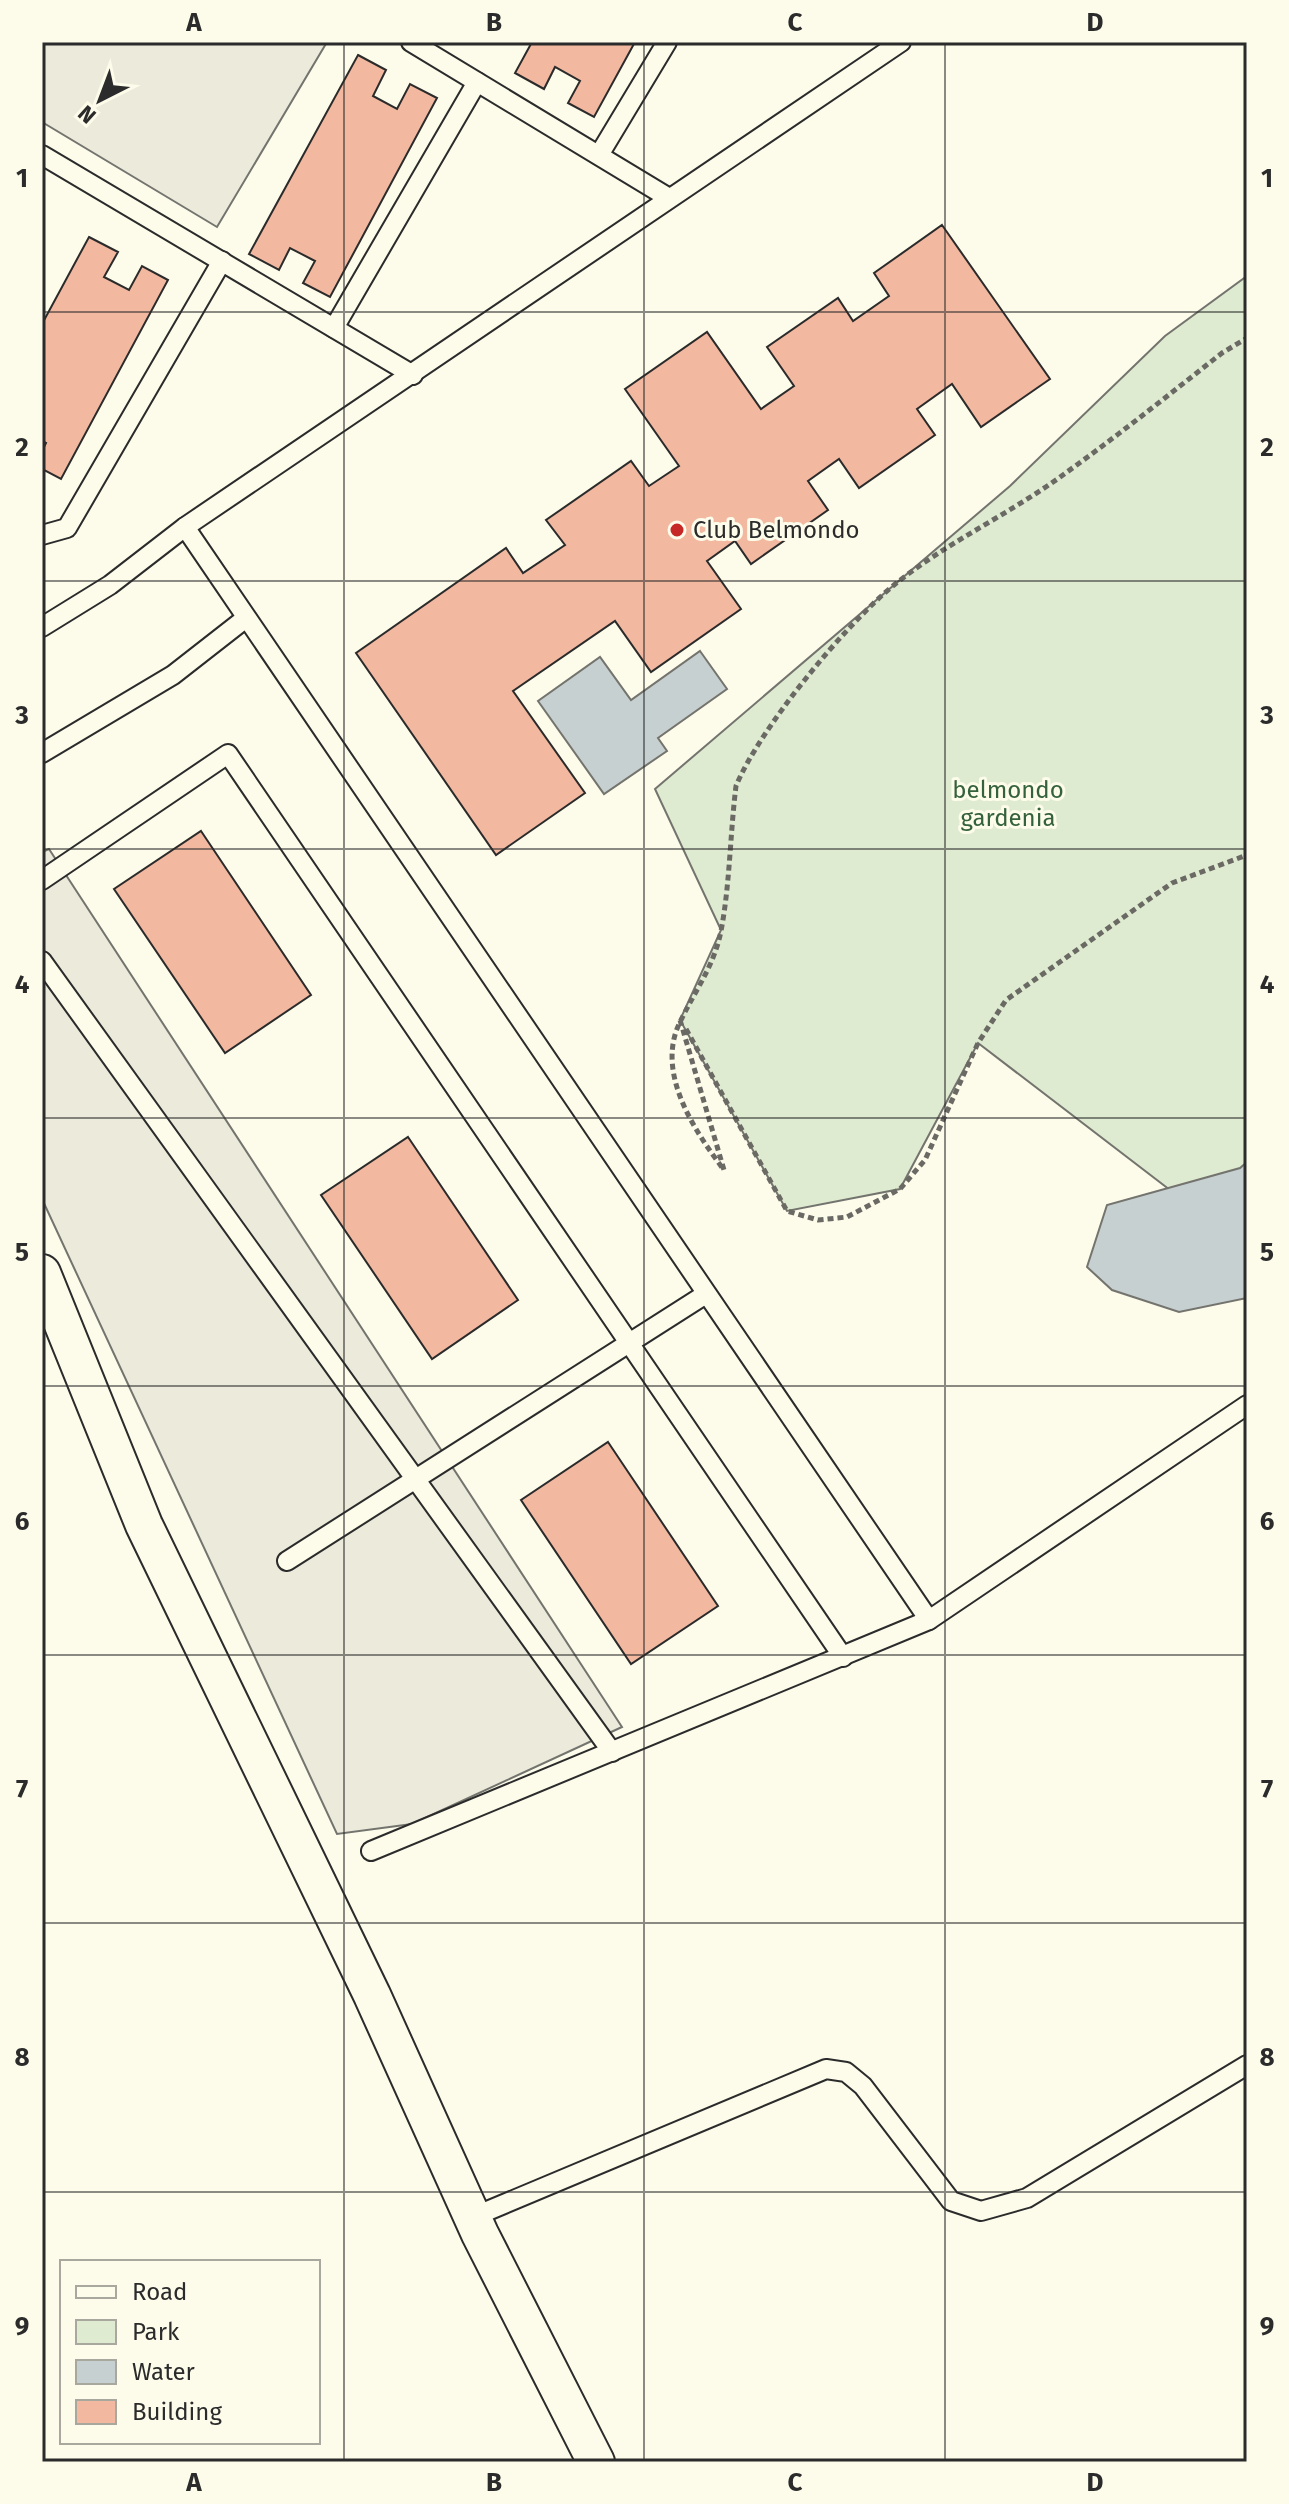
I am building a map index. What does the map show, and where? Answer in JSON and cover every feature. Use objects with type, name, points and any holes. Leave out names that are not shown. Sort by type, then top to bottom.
[{"type":"street","points":[[42,1273],[144,1525],[372,1995],[473,2217],[596,2462]]},
{"type":"lane","points":[[411,42],[669,198]]},
{"type":"lane","points":[[599,155],[667,42]]},
{"type":"lane","points":[[42,627],[110,585],[185,527],[901,42]]},
{"type":"lane","points":[[334,328],[477,82]]},
{"type":"lane","points":[[42,155],[413,375]]},
{"type":"lane","points":[[42,535],[67,528],[222,261]]},
{"type":"lane","points":[[185,527],[929,1620]]},
{"type":"lane","points":[[42,753],[173,675],[246,618]]},
{"type":"lane","points":[[42,880],[228,754],[843,1657]]},
{"type":"lane","points":[[42,961],[612,1752]]},
{"type":"lane","points":[[287,1561],[706,1294]]},
{"type":"lane","points":[[371,1851],[929,1620],[1247,1405]]},
{"type":"lane","points":[[473,2217],[826,2069],[846,2072],[863,2086],[951,2201],[981,2211],[1027,2198],[1247,2065]]},
{"type":"path","points":[[680,1020],[724,1170],[696,1132],[681,1100],[673,1065],[673,1039],[680,1020],[713,963],[721,931],[736,786],[745,763],[765,733],[850,627],[894,585],[1066,473],[1222,353],[1247,338]]},
{"type":"path","points":[[680,1020],[787,1211],[818,1220],[847,1217],[900,1189],[925,1160],[978,1043],[1006,1000],[1172,883],[1247,855]]},
{"type":"green space","name":"belmondo gardenia","points":[[1247,276],[1247,1249],[978,1043],[900,1189],[787,1211],[680,1020],[721,930],[655,789],[1010,486],[1165,336]]},
{"type":"shaded area","points":[[42,42],[327,42],[217,227],[42,122]]},
{"type":"shaded area","points":[[49,849],[622,1727],[412,1824],[337,1834],[42,1199],[42,852]]},
{"type":"water","points":[[700,651],[727,689],[658,738],[667,751],[604,794],[538,701],[600,657],[631,700]]},
{"type":"water","points":[[1247,1162],[1247,1298],[1179,1312],[1112,1290],[1087,1267],[1107,1205],[1240,1168]]},
{"type":"building","points":[[532,42],[635,42],[594,117],[568,103],[580,81],[555,67],[544,89],[515,73]]},
{"type":"building","points":[[358,55],[386,70],[373,96],[397,109],[410,84],[437,98],[330,297],[303,283],[315,261],[290,248],[279,270],[249,254]]},
{"type":"building","name":"Club Belmondo","points":[[942,225],[1050,379],[981,427],[952,384],[917,409],[935,435],[859,488],[839,459],[808,481],[828,510],[751,564],[735,541],[707,561],[741,609],[651,672],[615,621],[513,691],[585,793],[496,855],[356,653],[506,548],[523,573],[565,545],[546,520],[631,461],[649,486],[679,466],[625,389],[707,332],[761,409],[794,386],[767,347],[838,298],[853,321],[889,296],[874,273]]},
{"type":"building","points":[[89,237],[118,252],[104,277],[129,290],[142,266],[168,280],[61,479],[42,469],[42,451],[46,443],[42,441],[42,324]]},
{"type":"building","points":[[201,831],[311,995],[225,1053],[114,889]]},
{"type":"building","points":[[408,1137],[518,1300],[432,1359],[321,1195]]},
{"type":"building","points":[[608,1442],[718,1606],[631,1664],[521,1500]]},
{"type":"place","name":"Club Belmondo","points":[[677,530]]}]
